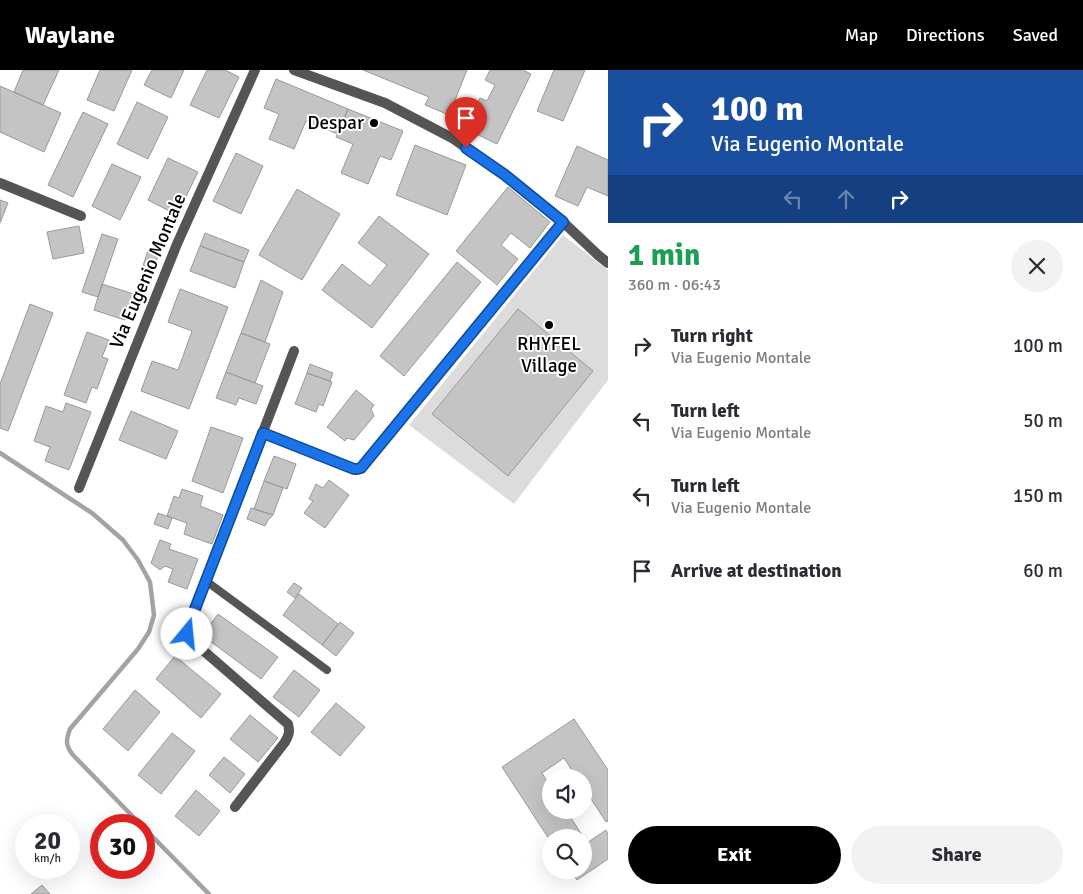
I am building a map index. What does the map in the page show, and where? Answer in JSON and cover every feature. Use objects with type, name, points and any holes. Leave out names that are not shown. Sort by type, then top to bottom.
[{"type":"street","name":"Via Eugenio Montale","points":[[79,488],[177,244],[255,70]]},
{"type":"street","points":[[294,70],[385,103],[452,138],[505,175],[563,222],[608,263]]},
{"type":"street","points":[[0,183],[81,216]]},
{"type":"street","points":[[263,433],[354,469],[361,468],[563,222]]},
{"type":"street","points":[[235,808],[285,742],[290,731],[288,724],[190,639],[187,634],[188,627],[294,351]]},
{"type":"lane","points":[[206,581],[327,670]]},
{"type":"shaded area","name":"RHYFEL Village","points":[[563,235],[608,270],[608,380],[514,504],[409,425]]},
{"type":"building","points":[[23,70],[59,70],[43,105],[14,92]]},
{"type":"building","points":[[100,70],[132,70],[114,111],[87,100]]},
{"type":"building","points":[[152,70],[184,70],[171,98],[144,85]]},
{"type":"building","points":[[207,70],[225,70],[239,77],[219,118],[190,105]]},
{"type":"building","points":[[363,70],[467,70],[449,115],[425,105],[429,97]]},
{"type":"building","points":[[490,70],[523,70],[531,74],[497,144],[466,129],[480,98],[487,101],[495,85],[485,80]]},
{"type":"building","points":[[554,70],[585,70],[563,121],[537,111]]},
{"type":"building","points":[[276,79],[348,109],[338,134],[306,121],[294,149],[269,139],[279,114],[264,108]]},
{"type":"building","points":[[0,86],[61,113],[44,152],[0,132]]},
{"type":"building","points":[[137,102],[168,117],[148,159],[117,144]]},
{"type":"building","points":[[348,109],[403,131],[391,160],[380,156],[368,184],[341,173],[353,144],[336,137]]},
{"type":"building","points":[[83,112],[108,124],[73,197],[48,185]]},
{"type":"building","points":[[415,145],[466,165],[447,215],[396,195]]},
{"type":"building","points":[[577,146],[608,160],[608,196],[587,187],[578,206],[555,196]]},
{"type":"building","points":[[236,153],[263,166],[241,214],[213,201]]},
{"type":"building","points":[[168,158],[198,172],[177,215],[148,200]]},
{"type":"building","points":[[112,164],[141,177],[120,220],[92,206]]},
{"type":"building","points":[[508,187],[550,222],[530,248],[511,233],[501,245],[518,259],[497,285],[456,251]]},
{"type":"building","points":[[297,189],[340,214],[302,280],[259,255]]},
{"type":"building","points":[[0,200],[8,203],[0,223]]},
{"type":"building","points":[[379,216],[429,254],[372,328],[322,290],[342,264],[370,286],[387,265],[358,243]]},
{"type":"building","points":[[79,226],[84,253],[53,259],[47,232]]},
{"type":"building","points":[[205,233],[249,250],[244,262],[200,246]]},
{"type":"building","points":[[102,234],[118,239],[98,297],[82,292]]},
{"type":"building","points":[[200,246],[244,262],[235,288],[190,271]]},
{"type":"building","points":[[148,250],[159,254],[152,273],[142,269]]},
{"type":"building","points":[[457,262],[481,282],[404,376],[380,356]]},
{"type":"building","points":[[261,280],[283,292],[265,342],[241,333]]},
{"type":"building","points":[[102,284],[134,294],[125,320],[94,310]]},
{"type":"building","points":[[180,289],[228,307],[189,409],[141,391],[152,361],[178,370],[192,331],[168,322]]},
{"type":"building","points":[[30,304],[53,313],[8,431],[0,428],[0,384]]},
{"type":"building","points":[[518,309],[593,371],[508,476],[432,414]]},
{"type":"building","points":[[87,332],[109,340],[102,357],[108,359],[97,389],[92,387],[86,403],[64,395]]},
{"type":"building","points":[[241,333],[270,344],[255,383],[226,372]]},
{"type":"building","points":[[310,364],[333,373],[330,381],[307,373]]},
{"type":"building","points":[[226,372],[263,386],[256,404],[239,398],[236,405],[216,398]]},
{"type":"building","points":[[307,373],[332,382],[323,406],[319,404],[316,412],[295,404]]},
{"type":"building","points":[[356,390],[374,405],[371,409],[374,416],[354,440],[347,438],[345,441],[327,427]]},
{"type":"building","points":[[66,403],[91,412],[69,470],[45,461],[50,447],[34,441],[46,406],[63,412]]},
{"type":"building","points":[[131,411],[178,431],[166,459],[119,440]]},
{"type":"building","points":[[211,427],[243,438],[223,493],[192,481]]},
{"type":"building","points":[[274,456],[296,464],[287,489],[264,481]]},
{"type":"building","points":[[329,480],[349,495],[325,528],[304,513],[313,501],[309,499],[316,484],[323,488]]},
{"type":"building","points":[[264,481],[283,488],[273,515],[254,509]]},
{"type":"building","points":[[182,489],[203,496],[200,506],[223,515],[212,544],[184,534],[187,523],[167,516],[174,496],[179,498]]},
{"type":"building","points":[[251,508],[273,515],[265,526],[247,519]]},
{"type":"building","points":[[158,513],[172,518],[168,529],[154,524]]},
{"type":"building","points":[[160,540],[171,544],[169,549],[198,559],[187,589],[168,582],[173,569],[165,566],[160,570],[151,563]]},
{"type":"building","points":[[294,583],[302,588],[295,598],[287,592]]},
{"type":"building","points":[[299,594],[338,624],[322,645],[283,615]]},
{"type":"building","points":[[218,614],[278,657],[261,679],[202,635]]},
{"type":"building","points":[[340,622],[354,633],[336,656],[322,645]]},
{"type":"building","points":[[175,656],[221,694],[201,718],[156,679]]},
{"type":"building","points":[[294,670],[320,690],[299,717],[273,697]]},
{"type":"building","points":[[135,690],[160,712],[128,751],[103,729]]},
{"type":"building","points":[[336,703],[365,727],[340,756],[311,732]]},
{"type":"building","points":[[250,715],[278,738],[258,762],[230,739]]},
{"type":"building","points":[[574,719],[608,770],[608,821],[606,822],[592,800],[592,769],[571,769],[564,758],[548,769],[542,769],[542,819],[572,819],[578,829],[543,829],[502,767]]},
{"type":"building","points":[[172,733],[195,751],[161,794],[138,775]]},
{"type":"building","points":[[224,757],[245,774],[230,793],[209,775]]},
{"type":"building","points":[[196,790],[220,811],[199,836],[175,816]]},
{"type":"building","points":[[606,830],[608,834],[608,859],[592,870],[592,840]]},
{"type":"building","points":[[42,885],[50,894],[31,894]]},
{"type":"waterway","points":[[0,453],[92,513],[123,540],[138,560],[150,582],[154,615],[149,632],[138,649],[70,729],[67,739],[67,745],[73,755],[130,814]]},
{"type":"waterway","points":[[155,839],[209,894]]},
{"type":"place","name":"Despar","points":[[374,123]]},
{"type":"place","name":"RHYFEL Village","points":[[549,325]]},
{"type":"route","points":[[187,634],[188,627],[263,433],[354,469],[361,468],[563,222],[505,175],[466,148]]}]
